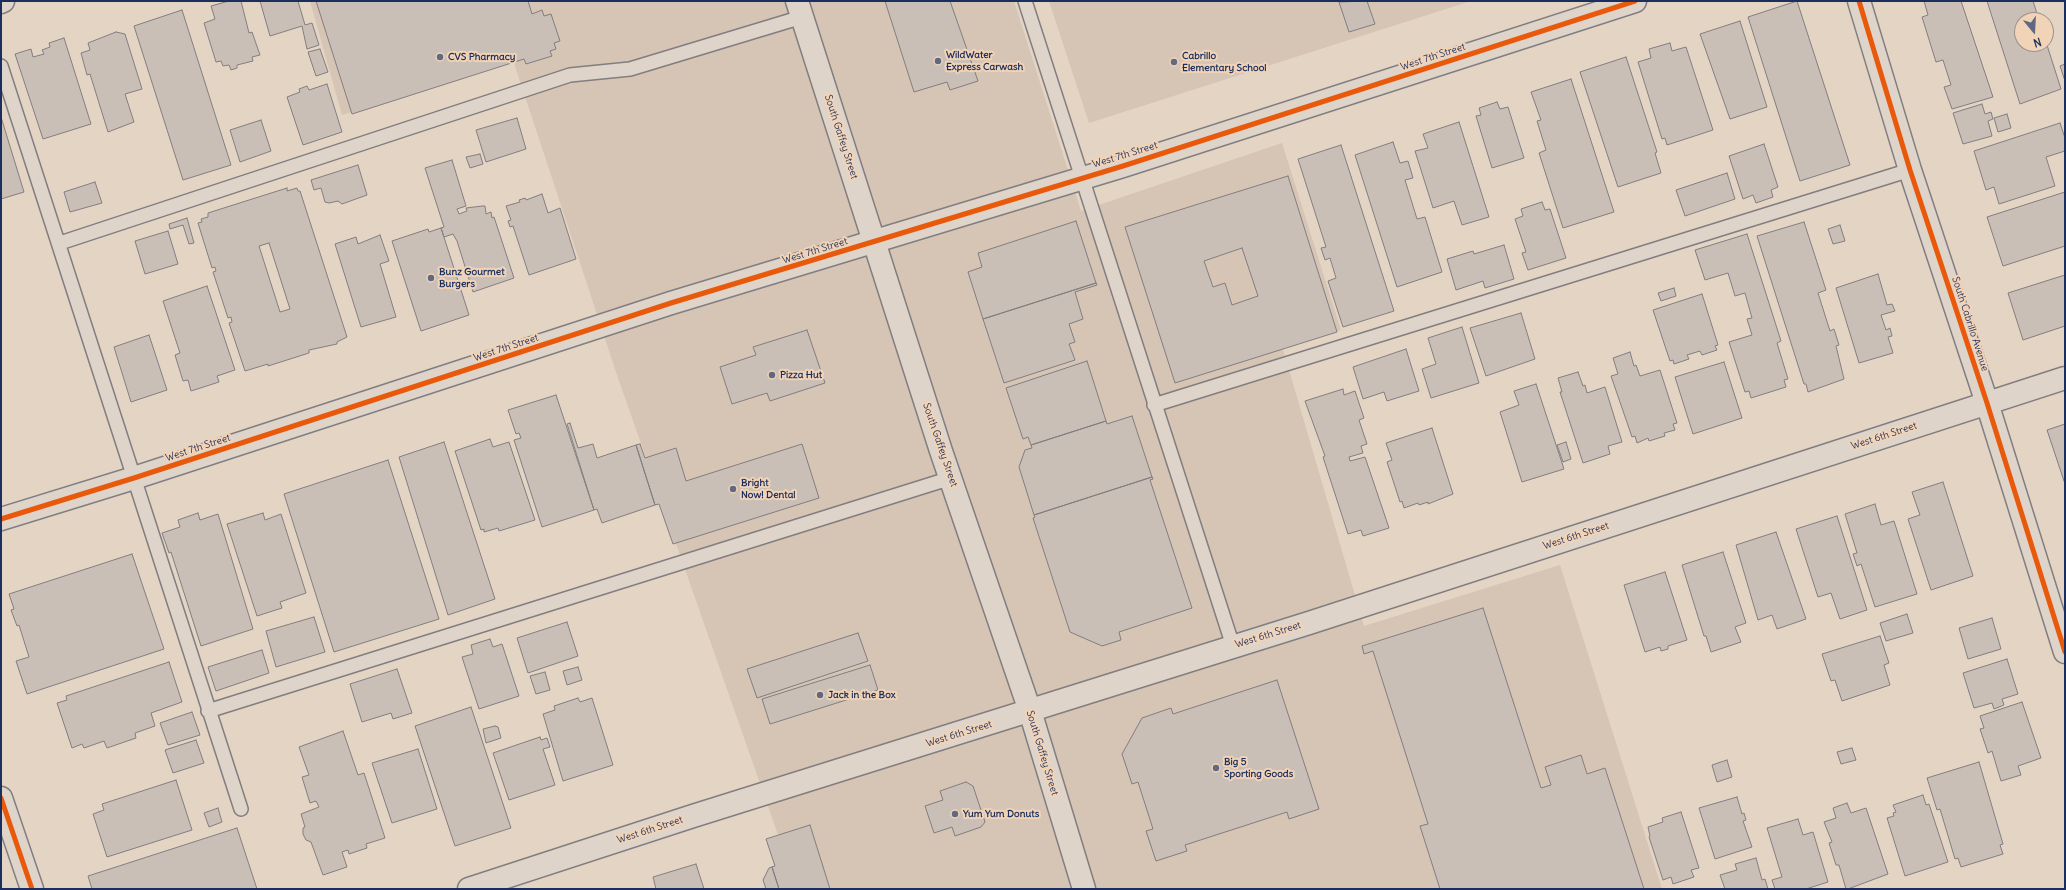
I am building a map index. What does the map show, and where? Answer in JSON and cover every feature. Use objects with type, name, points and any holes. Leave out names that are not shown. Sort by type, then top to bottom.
[{"type":"street","name":"West 7th Street","points":[[1,519],[134,478],[671,303],[875,242],[1082,177],[1123,166],[1635,1]]},
{"type":"street","name":"South Cabrillo Avenue","points":[[1859,1],[1910,170],[1987,403],[2065,652]]},
{"type":"street","name":"South Gaffey Street","points":[[799,9],[875,242],[940,451],[951,478],[1030,712],[1084,889]]},
{"type":"street","name":"West 6th Street","points":[[469,889],[693,816],[1030,712],[2065,378]]},
{"type":"street","points":[[1,798],[32,889]]},
{"type":"lane","points":[[1025,1],[1154,405],[1233,646]]},
{"type":"lane","points":[[60,243],[570,75],[630,69],[799,9]]},
{"type":"lane","points":[[1,66],[60,243],[208,711],[241,809]]},
{"type":"lane","points":[[1154,405],[1910,170]]},
{"type":"lane","points":[[208,711],[951,478]]},
{"type":"shaded area","points":[[310,1],[1014,1],[1081,211],[1282,143],[1341,330],[1282,346],[1364,626],[1560,565],[1662,889],[797,889],[618,378],[513,60],[342,115]]},
{"type":"shaded area","name":"Cabrillo Elementary School","points":[[1049,1],[1471,1],[1089,123]]},
{"type":"building","points":[[229,1],[241,1],[249,33],[252,32],[260,55],[252,57],[253,61],[237,65],[237,68],[231,70],[229,65],[223,66],[221,61],[216,62],[204,23],[215,19],[211,6]]},
{"type":"building","points":[[260,1],[298,1],[305,25],[312,23],[319,45],[307,49],[302,26],[270,36]]},
{"type":"building","name":"CVS Pharmacy","points":[[316,1],[528,1],[532,14],[542,10],[544,16],[551,14],[560,41],[554,43],[556,49],[550,51],[552,56],[526,64],[524,59],[352,114]]},
{"type":"building","name":"WildWater Express Carwash","points":[[885,1],[950,1],[978,81],[950,90],[947,82],[914,92]]},
{"type":"building","points":[[1367,1],[1375,24],[1349,32],[1339,2]]},
{"type":"building","points":[[1797,1],[1850,165],[1800,181],[1748,17]]},
{"type":"building","points":[[1924,1],[1961,1],[1993,97],[1952,109],[1944,87],[1951,85],[1943,60],[1936,62],[1922,17],[1928,15]]},
{"type":"building","points":[[1987,1],[2033,1],[2036,12],[2014,12],[2014,52],[2049,52],[2061,89],[2020,104]]},
{"type":"building","points":[[182,10],[231,165],[183,180],[134,26]]},
{"type":"building","points":[[1740,21],[1767,107],[1730,119],[1700,34]]},
{"type":"building","points":[[116,32],[125,34],[142,89],[125,94],[134,122],[108,132],[90,74],[87,75],[81,53],[90,50],[88,43]]},
{"type":"building","points":[[64,38],[91,124],[43,139],[15,54],[31,49],[33,57],[44,54],[42,50],[50,47],[49,43]]},
{"type":"building","points":[[1670,43],[1672,51],[1686,47],[1713,130],[1667,145],[1665,138],[1662,139],[1638,62],[1651,58],[1649,49]]},
{"type":"building","points":[[320,49],[328,72],[316,76],[308,52]]},
{"type":"building","points":[[1626,57],[1657,152],[1655,153],[1661,173],[1618,187],[1580,72]]},
{"type":"building","points":[[2065,64],[2065,81],[2060,66]]},
{"type":"building","points":[[1571,79],[1614,212],[1563,228],[1539,153],[1546,150],[1537,121],[1541,120],[1531,92]]},
{"type":"building","points":[[327,84],[342,132],[303,145],[287,97],[300,92],[299,89],[307,86],[309,90]]},
{"type":"building","points":[[1497,102],[1500,109],[1508,107],[1524,158],[1492,168],[1476,116],[1481,115],[1479,108]]},
{"type":"building","points":[[1982,104],[1985,114],[1991,112],[1993,119],[1988,121],[1992,136],[1963,144],[1953,113]]},
{"type":"building","points":[[2007,114],[2011,128],[1998,132],[1994,118]]},
{"type":"building","points":[[1,117],[24,192],[1,199]]},
{"type":"building","points":[[517,118],[526,149],[486,162],[476,130]]},
{"type":"building","points":[[261,120],[271,151],[240,162],[230,130]]},
{"type":"building","points":[[1459,122],[1489,217],[1462,225],[1454,201],[1433,208],[1415,151],[1428,148],[1423,134]]},
{"type":"building","points":[[2060,123],[2065,138],[2065,151],[2046,157],[2055,186],[1999,204],[1994,187],[1986,190],[1974,151]]},
{"type":"building","points":[[1393,142],[1400,163],[1408,161],[1413,178],[1405,180],[1417,219],[1425,217],[1442,272],[1397,287],[1355,155]]},
{"type":"building","points":[[1764,144],[1778,187],[1771,190],[1773,197],[1756,203],[1753,195],[1743,199],[1729,156]]},
{"type":"building","points":[[1341,145],[1394,311],[1343,327],[1328,281],[1336,278],[1330,258],[1325,260],[1321,248],[1326,247],[1298,159]]},
{"type":"building","points":[[480,154],[483,164],[470,168],[466,157]]},
{"type":"building","points":[[452,160],[466,206],[457,209],[459,214],[467,211],[466,208],[482,206],[485,206],[486,214],[491,212],[514,278],[473,292],[457,241],[453,234],[444,237],[441,228],[444,227],[425,168]]},
{"type":"building","points":[[358,165],[367,195],[342,204],[338,201],[329,203],[325,202],[321,188],[314,190],[311,180]]},
{"type":"building","points":[[1727,173],[1735,199],[1685,216],[1676,190]]},
{"type":"building","points":[[1288,176],[1337,332],[1175,383],[1125,227]],"holes":[[[1242,248],[1258,296],[1232,305],[1225,283],[1213,287],[1204,261]]]},
{"type":"building","points":[[95,182],[102,203],[70,212],[64,192]]},
{"type":"building","points":[[287,188],[287,191],[297,188],[298,191],[300,191],[347,337],[337,342],[337,344],[309,350],[309,353],[268,366],[268,364],[245,371],[229,323],[232,322],[231,317],[228,318],[213,272],[216,271],[215,267],[212,268],[198,223],[202,222],[201,219],[208,217],[208,213]],"holes":[[[269,243],[290,309],[280,312],[259,246]]]},
{"type":"building","points":[[2065,192],[2065,246],[2003,266],[1987,217]]},
{"type":"building","points":[[542,194],[548,213],[560,208],[576,259],[529,275],[513,226],[510,227],[508,221],[511,220],[506,206],[520,202],[519,200],[525,198],[526,200]]},
{"type":"building","points":[[1542,202],[1545,210],[1550,209],[1566,258],[1528,270],[1522,253],[1526,252],[1515,219],[1523,216],[1521,209]]},
{"type":"building","points":[[187,218],[194,243],[189,244],[183,225],[170,229],[169,224]]},
{"type":"building","points":[[1076,221],[1096,283],[983,319],[968,272],[982,267],[978,253]]},
{"type":"building","points":[[1804,222],[1826,290],[1818,293],[1830,331],[1834,329],[1839,345],[1836,346],[1844,379],[1808,392],[1806,384],[1804,384],[1757,236]]},
{"type":"building","points":[[1840,225],[1845,241],[1833,244],[1828,229]]},
{"type":"building","name":"Bunz Gourmet Burgers","points":[[441,228],[469,315],[421,331],[392,241],[428,229],[429,232]]},
{"type":"building","points":[[168,231],[178,264],[145,274],[135,241]]},
{"type":"building","points":[[1747,234],[1781,341],[1777,343],[1788,379],[1784,380],[1786,387],[1751,398],[1749,391],[1745,392],[1729,342],[1752,335],[1747,319],[1752,318],[1745,293],[1735,296],[1728,273],[1705,280],[1695,250]]},
{"type":"building","points":[[380,235],[389,261],[380,264],[396,317],[361,327],[335,244],[356,237],[358,244]]},
{"type":"building","points":[[1504,245],[1514,279],[1485,288],[1483,281],[1456,290],[1447,259],[1473,251],[1474,254]]},
{"type":"building","points":[[1878,274],[1887,305],[1892,304],[1895,311],[1881,315],[1886,330],[1890,328],[1892,336],[1888,337],[1893,353],[1859,363],[1836,288]]},
{"type":"building","points":[[2065,275],[2065,326],[2023,340],[2008,293]]},
{"type":"building","points":[[1096,283],[1097,285],[1075,292],[1083,319],[1069,324],[1075,342],[1069,344],[1075,360],[1004,383],[983,319]]},
{"type":"building","points":[[207,286],[235,370],[217,376],[219,382],[191,391],[188,380],[183,381],[175,355],[180,353],[163,301]]},
{"type":"building","points":[[1674,288],[1676,296],[1661,301],[1658,293]]},
{"type":"building","points":[[1702,294],[1718,345],[1715,346],[1717,350],[1702,355],[1700,351],[1687,355],[1689,359],[1674,364],[1673,360],[1670,361],[1653,310]]},
{"type":"building","points":[[1521,313],[1535,359],[1486,376],[1470,328]]},
{"type":"building","points":[[1462,327],[1479,383],[1431,398],[1422,369],[1436,364],[1428,338]]},
{"type":"building","name":"Pizza Hut","points":[[807,330],[825,383],[770,401],[767,393],[732,404],[720,367],[756,355],[753,347]]},
{"type":"building","points":[[149,335],[167,390],[131,402],[114,347]]},
{"type":"building","points":[[1406,349],[1419,391],[1387,401],[1384,392],[1363,399],[1353,367]]},
{"type":"building","points":[[1630,352],[1634,366],[1636,365],[1640,376],[1660,370],[1677,423],[1673,424],[1675,430],[1664,433],[1665,436],[1649,441],[1648,438],[1637,443],[1635,436],[1632,437],[1611,376],[1618,374],[1613,358]]},
{"type":"building","points":[[1087,361],[1106,421],[1031,445],[1028,437],[1023,439],[1006,388]]},
{"type":"building","points":[[1724,362],[1742,418],[1693,434],[1675,377]]},
{"type":"building","points":[[1578,372],[1583,386],[1585,385],[1587,393],[1605,387],[1622,442],[1608,446],[1610,454],[1583,463],[1560,392],[1562,392],[1558,378]]},
{"type":"building","points":[[1536,384],[1564,469],[1522,482],[1500,412],[1519,405],[1514,391]]},
{"type":"building","points":[[1343,389],[1344,395],[1355,391],[1364,418],[1359,420],[1367,444],[1361,446],[1363,453],[1349,457],[1350,461],[1365,457],[1389,528],[1363,536],[1361,530],[1348,534],[1323,457],[1325,456],[1305,401]]},
{"type":"building","points":[[556,395],[594,510],[542,527],[514,440],[521,438],[519,433],[516,434],[508,410]]},
{"type":"building","points":[[1132,416],[1152,477],[1034,515],[1019,467],[1025,450],[1032,448],[1031,445],[1106,421],[1107,424]]},
{"type":"building","points":[[570,423],[578,448],[593,444],[597,458],[636,445],[655,505],[602,523],[597,509],[594,510],[567,424]]},
{"type":"building","points":[[2065,424],[2065,484],[2047,430]]},
{"type":"building","points":[[1432,428],[1453,494],[1428,504],[1428,502],[1419,505],[1418,503],[1404,508],[1402,501],[1400,502],[1387,462],[1392,460],[1386,443]]},
{"type":"building","points":[[490,439],[493,447],[509,442],[535,520],[499,531],[498,528],[484,532],[484,529],[481,530],[455,451]]},
{"type":"building","points":[[444,442],[495,599],[448,615],[399,457]]},
{"type":"building","points":[[1566,442],[1571,459],[1563,462],[1557,445]]},
{"type":"building","name":"Bright Now! Dental","points":[[640,444],[645,458],[676,448],[686,481],[802,444],[819,498],[673,544],[659,504],[655,505],[636,445]]},
{"type":"building","points":[[388,460],[439,619],[334,652],[284,494]]},
{"type":"building","points":[[1152,477],[1153,479],[1150,480],[1192,608],[1119,632],[1121,640],[1102,646],[1070,632],[1033,518],[1035,517],[1034,515]]},
{"type":"building","points":[[1943,482],[1973,576],[1931,590],[1908,519],[1920,515],[1912,492]]},
{"type":"building","points":[[1875,504],[1881,525],[1894,521],[1917,594],[1875,607],[1861,564],[1857,566],[1853,554],[1857,553],[1845,514]]},
{"type":"building","points":[[198,513],[200,520],[218,514],[253,629],[201,646],[171,552],[169,553],[162,533],[180,527],[178,520]]},
{"type":"building","points":[[263,513],[265,520],[281,514],[306,593],[280,602],[282,608],[257,616],[227,524]]},
{"type":"building","points":[[1837,516],[1867,610],[1840,619],[1831,593],[1818,597],[1796,529]]},
{"type":"building","points":[[1776,532],[1806,619],[1777,629],[1772,615],[1758,620],[1736,545]]},
{"type":"building","points":[[1723,552],[1746,623],[1735,627],[1741,642],[1711,652],[1706,636],[1704,636],[1682,565]]},
{"type":"building","points":[[132,554],[164,649],[27,694],[16,661],[29,657],[19,625],[17,626],[11,610],[14,609],[9,594]]},
{"type":"building","points":[[1665,572],[1687,640],[1668,646],[1668,649],[1661,651],[1660,647],[1645,652],[1624,585]]},
{"type":"building","points":[[1483,608],[1541,788],[1551,785],[1545,767],[1581,755],[1587,774],[1605,768],[1644,889],[1440,889],[1420,826],[1428,824],[1373,651],[1364,654],[1362,646]]},
{"type":"building","points":[[1907,614],[1913,633],[1886,641],[1880,623]]},
{"type":"building","points":[[314,617],[325,652],[276,667],[266,631]]},
{"type":"building","points":[[1992,618],[2001,649],[1968,659],[1959,628]]},
{"type":"building","points":[[567,622],[578,656],[528,673],[517,638]]},
{"type":"building","points":[[858,633],[868,661],[757,698],[747,669]]},
{"type":"building","points":[[1880,636],[1889,663],[1884,665],[1890,685],[1842,701],[1835,680],[1831,681],[1822,654]]},
{"type":"building","points":[[490,639],[493,647],[502,644],[519,696],[479,709],[462,657],[473,654],[471,645]]},
{"type":"building","points":[[262,650],[269,673],[216,691],[208,667]]},
{"type":"building","points":[[2007,659],[2018,694],[2002,699],[2004,705],[1994,709],[1992,703],[1974,708],[1963,673]]},
{"type":"building","points":[[169,662],[182,702],[151,713],[155,726],[135,733],[136,738],[107,748],[104,741],[84,748],[82,744],[72,748],[57,703],[67,700],[66,696]]},
{"type":"building","name":"Jack in the Box","points":[[870,665],[878,690],[770,724],[762,699]]},
{"type":"building","points":[[578,667],[582,680],[567,685],[563,671]]},
{"type":"building","points":[[397,669],[412,713],[393,719],[391,713],[362,722],[350,684]]},
{"type":"building","points":[[545,672],[550,690],[536,694],[530,676]]},
{"type":"building","name":"Big 5 Sporting Goods","points":[[1277,680],[1319,809],[1289,819],[1287,812],[1185,845],[1187,851],[1156,861],[1146,831],[1153,829],[1138,782],[1132,784],[1122,754],[1142,718],[1171,708],[1173,714]]},
{"type":"building","points":[[578,698],[580,702],[592,698],[613,765],[563,781],[543,714],[555,710],[554,706]]},
{"type":"building","points":[[2022,702],[2041,758],[2018,766],[2021,775],[2001,781],[1992,751],[1988,753],[1980,729],[1984,728],[1980,716]]},
{"type":"building","points":[[471,707],[511,828],[455,846],[415,726]]},
{"type":"building","points":[[192,712],[200,735],[168,745],[160,723]]},
{"type":"building","points":[[495,726],[498,727],[501,738],[486,743],[483,729]]},
{"type":"building","points":[[343,731],[358,775],[364,773],[385,838],[366,844],[367,848],[349,854],[348,850],[342,852],[347,867],[323,875],[311,842],[306,840],[303,834],[303,828],[305,827],[301,814],[319,807],[316,801],[310,803],[302,777],[309,775],[299,747]]},
{"type":"building","points":[[540,737],[541,740],[547,738],[550,747],[543,749],[555,785],[509,800],[493,753]]},
{"type":"building","points":[[196,740],[204,763],[173,773],[165,750]]},
{"type":"building","points":[[1852,748],[1856,760],[1841,764],[1837,752]]},
{"type":"building","points":[[418,749],[437,809],[392,823],[372,763]]},
{"type":"building","points":[[1727,760],[1732,777],[1717,782],[1712,765]]},
{"type":"building","points":[[1979,762],[2003,844],[2000,845],[2003,854],[1961,867],[1958,858],[1955,859],[1940,809],[1937,810],[1927,778]]},
{"type":"building","points":[[176,780],[192,830],[107,857],[93,814],[104,810],[102,804]]},
{"type":"building","name":"Yum Yum Donuts","points":[[966,782],[973,786],[985,822],[981,827],[955,836],[952,827],[934,833],[925,806],[943,800],[940,791]]},
{"type":"building","points":[[1923,795],[1926,805],[1929,804],[1948,862],[1905,876],[1887,818],[1894,816],[1893,813],[1896,812],[1893,805]]},
{"type":"building","points":[[1737,797],[1742,814],[1744,813],[1746,820],[1743,821],[1752,847],[1715,859],[1699,808]]},
{"type":"building","points":[[1847,803],[1851,813],[1866,808],[1888,874],[1846,889],[1839,865],[1836,865],[1829,843],[1832,842],[1824,822],[1836,818],[1833,808]]},
{"type":"building","points":[[218,808],[222,822],[209,827],[204,813]]},
{"type":"building","points":[[1681,812],[1699,868],[1691,870],[1694,877],[1673,884],[1671,877],[1663,880],[1649,837],[1648,827],[1663,822],[1662,818]]},
{"type":"building","points":[[1798,819],[1803,835],[1813,832],[1828,882],[1806,889],[1775,889],[1772,880],[1782,877],[1767,828]]},
{"type":"building","points":[[810,825],[830,889],[779,889],[772,867],[775,866],[766,839]]},
{"type":"building","points":[[237,828],[257,889],[92,889],[88,876]]},
{"type":"building","points":[[1756,858],[1762,880],[1765,879],[1768,889],[1725,889],[1720,875],[1737,870],[1735,864]]},
{"type":"building","points":[[696,864],[704,889],[656,889],[653,877]]},
{"type":"building","points":[[772,867],[779,889],[766,889],[763,880],[769,868]]},
{"type":"cycle path","points":[[1,519],[134,478],[671,303],[1123,166],[1635,1]]},
{"type":"cycle path","points":[[1859,1],[1910,170],[1987,403],[2065,652]]},
{"type":"cycle path","points":[[1,798],[32,889]]},
{"type":"place","name":"CVS Pharmacy","points":[[440,57]]},
{"type":"place","name":"WildWater Express Carwash","points":[[938,61]]},
{"type":"place","name":"Cabrillo Elementary School","points":[[1174,62]]},
{"type":"place","name":"Bunz Gourmet Burgers","points":[[431,278]]},
{"type":"place","name":"Pizza Hut","points":[[772,375]]},
{"type":"place","name":"Bright Now! Dental","points":[[733,489]]},
{"type":"place","name":"Jack in the Box","points":[[820,695]]},
{"type":"place","name":"Big 5 Sporting Goods","points":[[1216,768]]},
{"type":"place","name":"Yum Yum Donuts","points":[[955,814]]}]
